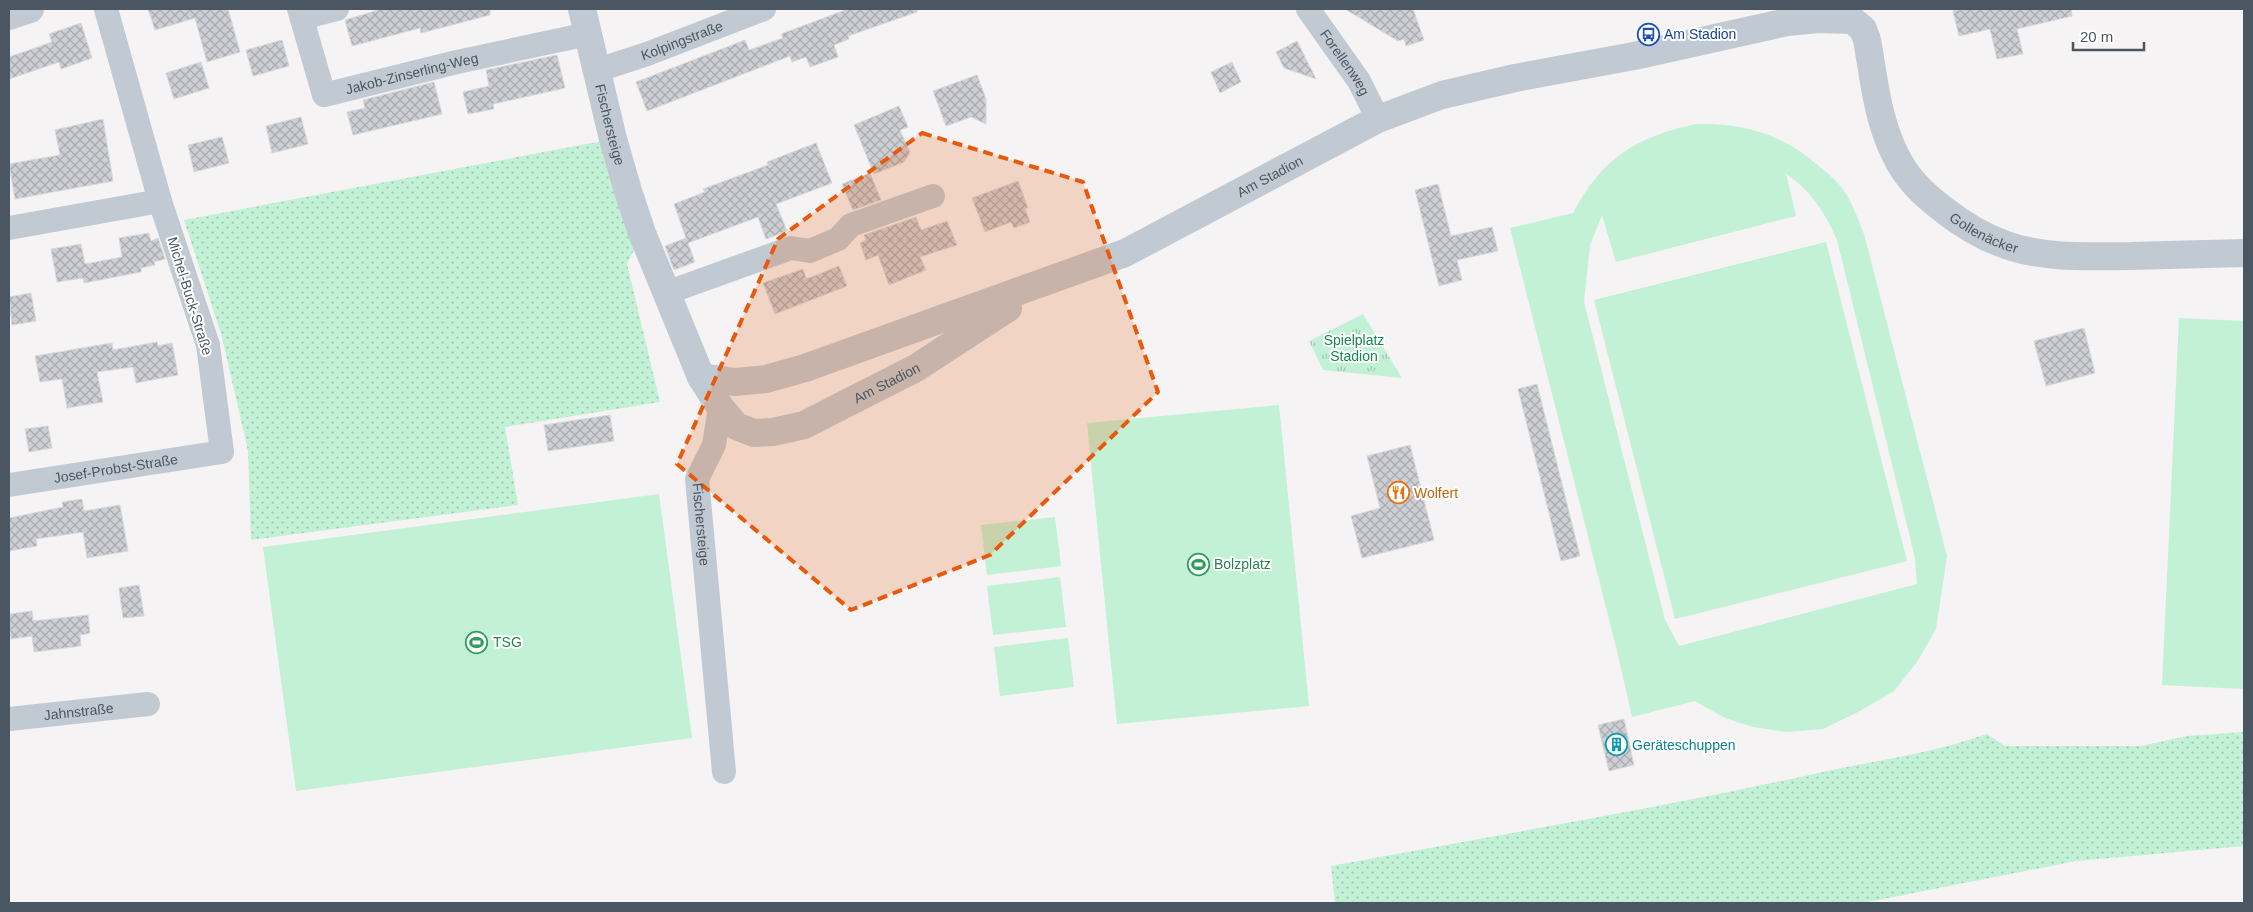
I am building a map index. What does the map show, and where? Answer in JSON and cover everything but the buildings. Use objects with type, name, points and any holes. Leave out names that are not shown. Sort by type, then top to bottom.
[{"type":"street","points":[[9,16],[30,9]]},
{"type":"street","name":"Michel-Buck-Straße","points":[[106,9],[160,201],[208,345],[222,452]]},
{"type":"street","points":[[300,13],[337,9]]},
{"type":"street","name":"Kolpingstraße","points":[[598,70],[647,54],[764,9]]},
{"type":"street","name":"Forellenweg","points":[[1308,9],[1359,81],[1378,119]]},
{"type":"street","name":"Jakob-Zinserling-Weg","points":[[300,13],[324,95],[457,62],[585,22]]},
{"type":"street","name":"Am Stadion","points":[[701,377],[735,382],[766,379],[834,359],[1125,253],[1378,119],[1442,95],[1515,78],[1634,56],[1788,22],[1856,14]]},
{"type":"street","name":"Gollenäcker","points":[[1856,14],[1867,40],[1877,101],[1883,124],[1894,152],[1905,173],[1923,194],[1958,221],[1982,235],[2008,246],[2042,252],[2079,256],[2244,254]]},
{"type":"street","name":"Fischersteige","points":[[585,22],[613,139],[628,191],[666,293],[701,377],[720,407],[714,445],[697,479],[724,772]]},
{"type":"street","points":[[666,293],[791,248],[810,250],[838,239],[851,225],[933,196]]},
{"type":"street","points":[[9,228],[160,201]]},
{"type":"street","name":"Am Stadion","points":[[720,407],[736,426],[754,433],[773,432],[804,425],[916,368],[1046,282]]},
{"type":"street","name":"Josef-Probst-Straße","points":[[9,485],[222,452]]},
{"type":"street","name":"Jahnstraße","points":[[9,719],[148,704]]},
{"type":"highlighted area","points":[[922,133],[1083,182],[1158,392],[990,555],[851,610],[677,464],[778,239]]},
{"type":"green space","points":[[1696,124],[1714,124],[1747,128],[1762,133],[1792,146],[1830,175],[1845,192],[1864,234],[1947,556],[1936,629],[1917,662],[1894,691],[1860,711],[1823,729],[1787,732],[1753,727],[1725,718],[1695,701],[1632,717],[1510,228],[1573,213],[1584,194],[1609,164],[1638,143],[1675,129]],"holes":[[[1786,174],[1795,180],[1816,203],[1828,221],[1837,240],[1915,558],[1917,584],[1679,646],[1665,620],[1584,302],[1590,245],[1602,215],[1616,262],[1796,216]]]},
{"type":"green space","points":[[613,139],[642,233],[627,264],[660,402],[505,427],[518,505],[251,540],[248,451],[222,337],[184,220]]},
{"type":"green space","points":[[1826,242],[1907,561],[1675,619],[1594,300]]},
{"type":"green space","name":"Spielplatz Stadion","points":[[1363,314],[1402,378],[1323,370],[1309,341]]},
{"type":"green space","points":[[2179,318],[2244,321],[2244,689],[2162,685]]},
{"type":"green space","name":"Bolzplatz","points":[[1279,405],[1309,706],[1117,724],[1087,423]]},
{"type":"green space","name":"TSG","points":[[659,494],[692,738],[296,791],[263,547]]},
{"type":"green space","points":[[1055,517],[1061,566],[987,575],[981,525]]},
{"type":"green space","points":[[1060,577],[1066,627],[993,635],[987,586]]},
{"type":"green space","points":[[1068,638],[1074,687],[1000,696],[994,647]]},
{"type":"green space","points":[[2244,732],[2244,846],[2076,861],[1863,903],[1335,903],[1331,866],[1754,787],[1923,752],[1987,734],[2005,746],[2141,746],[2187,736]]},
{"type":"place","name":"Am Stadion","points":[[1648,34]]},
{"type":"place","name":"Wolfert","points":[[1398,493]]},
{"type":"place","name":"Bolzplatz","points":[[1198,564]]},
{"type":"place","name":"TSG","points":[[477,642]]},
{"type":"place","name":"Geräteschuppen","points":[[1616,745]]}]
